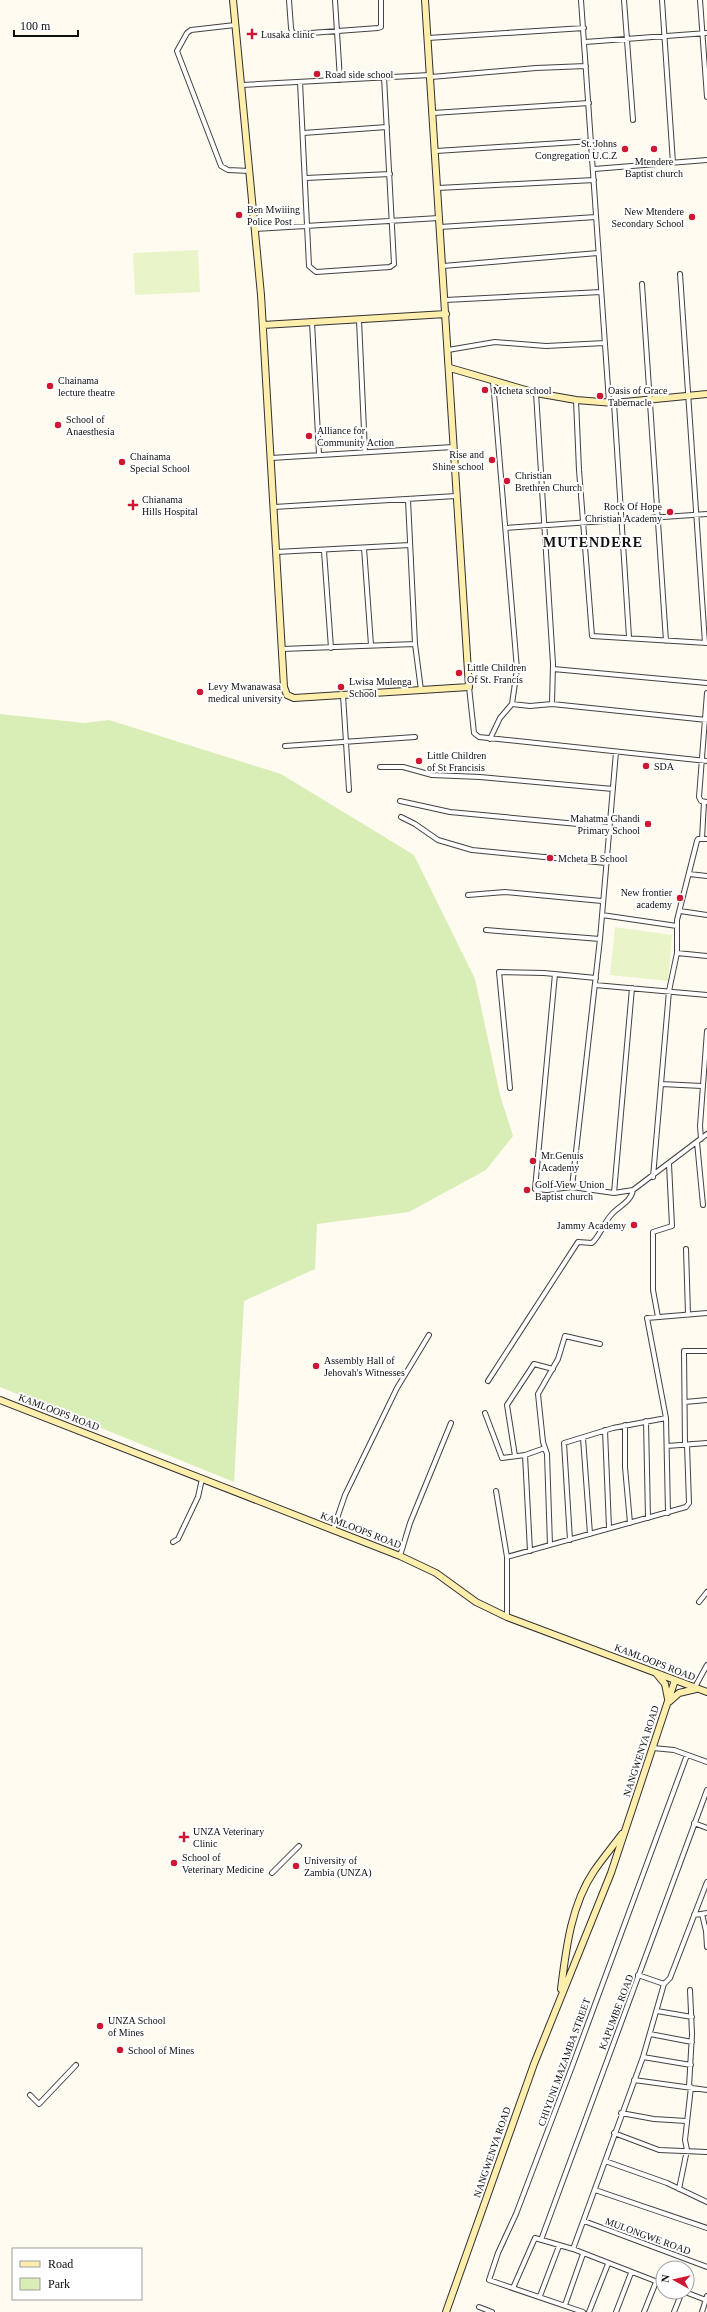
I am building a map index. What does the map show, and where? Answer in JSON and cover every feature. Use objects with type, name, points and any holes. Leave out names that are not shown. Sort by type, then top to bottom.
[{"type":"main road","points":[[233,0],[250,170],[263,325],[284,687],[287,695],[294,698],[468,687],[456,496],[450,368],[439,218],[434,113],[425,0]]},
{"type":"main road","points":[[263,325],[446,314]]},
{"type":"main road","points":[[450,368],[493,382],[536,393],[576,400],[611,403],[707,394]]},
{"type":"main road","name":"KAMLOOPS ROAD","points":[[0,1400],[400,1556],[436,1573],[476,1602],[507,1617],[706,1692]]},
{"type":"main road","points":[[655,1672],[665,1684],[667,1691],[667,1706]]},
{"type":"main road","name":"NANGWENYA ROAD","points":[[446,2312],[529,2077],[611,1873],[675,1680]]},
{"type":"main road","points":[[667,1706],[675,1696],[687,1690],[706,1692]]},
{"type":"main road","name":"NANGWENYA ROAD","points":[[560,1999],[565,1957],[576,1908],[593,1872],[626,1829]]},
{"type":"street","points":[[289,0],[292,32],[296,34],[337,32],[381,26],[381,0]]},
{"type":"street","points":[[335,0],[340,80]]},
{"type":"street","points":[[582,0],[594,169],[598,253],[629,637]]},
{"type":"street","points":[[624,0],[633,120]]},
{"type":"street","points":[[662,0],[673,164]]},
{"type":"street","points":[[700,0],[705,33],[707,97]]},
{"type":"street","points":[[235,25],[191,30],[187,33],[177,51],[221,166],[228,170],[250,170]]},
{"type":"street","points":[[428,38],[584,28]]},
{"type":"street","points":[[585,42],[705,33]]},
{"type":"street","points":[[242,85],[384,77],[430,76],[536,68],[586,66]]},
{"type":"street","points":[[300,82],[309,226],[309,266],[316,272],[390,267],[394,264],[395,259],[384,77]]},
{"type":"street","points":[[434,113],[589,103]]},
{"type":"street","points":[[302,133],[387,126]]},
{"type":"street","points":[[436,151],[592,141]]},
{"type":"street","points":[[594,169],[673,164],[707,160]]},
{"type":"street","points":[[306,178],[390,174]]},
{"type":"street","points":[[438,188],[594,180]]},
{"type":"street","points":[[440,227],[596,217]]},
{"type":"street","points":[[255,229],[439,218]]},
{"type":"street","points":[[443,266],[598,253]]},
{"type":"street","points":[[576,400],[583,523],[592,636],[629,637],[706,643],[680,274]]},
{"type":"street","points":[[642,284],[651,399],[666,641]]},
{"type":"street","points":[[445,300],[601,292]]},
{"type":"street","points":[[359,320],[365,452]]},
{"type":"street","points":[[312,322],[319,454]]},
{"type":"street","points":[[448,350],[496,342],[546,346],[605,343]]},
{"type":"street","points":[[490,739],[500,718],[512,704],[517,669],[493,382]]},
{"type":"street","points":[[536,393],[553,669],[552,704]]},
{"type":"street","points":[[271,458],[454,447]]},
{"type":"street","points":[[274,507],[456,496]]},
{"type":"street","points":[[408,500],[415,644],[421,690]]},
{"type":"street","points":[[506,528],[707,514]]},
{"type":"street","points":[[276,552],[324,551],[410,545]]},
{"type":"street","points":[[364,548],[371,645]]},
{"type":"street","points":[[324,551],[331,648]]},
{"type":"street","points":[[282,649],[415,644]]},
{"type":"street","points":[[553,669],[707,683]]},
{"type":"street","points":[[468,687],[474,733],[479,737],[707,761]]},
{"type":"street","points":[[702,839],[705,802],[699,797],[707,693]]},
{"type":"street","points":[[343,695],[349,790]]},
{"type":"street","points":[[512,704],[530,706],[552,704],[706,720]]},
{"type":"street","points":[[285,746],[345,744],[415,737]]},
{"type":"street","points":[[572,1187],[600,939],[602,901],[616,752]]},
{"type":"street","points":[[380,767],[403,768],[432,775],[480,777],[613,789]]},
{"type":"street","points":[[400,801],[450,812],[610,827]]},
{"type":"street","points":[[401,817],[415,824],[438,840],[472,850],[606,863]]},
{"type":"street","points":[[653,1177],[669,991],[677,953],[677,926],[697,841],[707,839]]},
{"type":"street","points":[[689,874],[707,876]]},
{"type":"street","points":[[468,895],[505,892],[602,901]]},
{"type":"street","points":[[680,910],[707,915]]},
{"type":"street","points":[[602,915],[677,926]]},
{"type":"street","points":[[486,930],[600,939]]},
{"type":"street","points":[[677,953],[707,956]]},
{"type":"street","points":[[510,1088],[498,972],[555,974],[596,978]]},
{"type":"street","points":[[555,974],[535,1186],[537,1190],[572,1187],[614,1193],[633,1190],[653,1177],[707,1134]]},
{"type":"street","points":[[595,984],[707,995]]},
{"type":"street","points":[[614,1193],[632,988]]},
{"type":"street","points":[[701,1138],[700,1126],[702,1086],[707,1033]]},
{"type":"street","points":[[661,1084],[702,1086]]},
{"type":"street","points":[[697,1142],[703,1205]]},
{"type":"street","points":[[658,1317],[653,1290],[653,1232],[672,1226],[669,1164]]},
{"type":"street","points":[[488,1381],[578,1242],[592,1243],[605,1222],[628,1200],[633,1190]]},
{"type":"street","points":[[686,1249],[688,1314]]},
{"type":"street","points":[[668,1513],[666,1418],[647,1318],[707,1313]]},
{"type":"street","points":[[333,1530],[345,1495],[396,1388],[429,1335]]},
{"type":"street","points":[[550,1545],[545,1448],[538,1394],[553,1369],[565,1336],[600,1344]]},
{"type":"street","points":[[507,1557],[668,1513],[689,1505],[684,1351],[707,1351]]},
{"type":"street","points":[[515,1456],[507,1405],[534,1364],[553,1369]]},
{"type":"street","points":[[685,1402],[707,1400]]},
{"type":"street","points":[[486,1413],[501,1457],[525,1455],[545,1448]]},
{"type":"street","points":[[570,1540],[564,1443],[625,1425],[646,1420],[666,1418]]},
{"type":"street","points":[[646,1420],[648,1518]]},
{"type":"street","points":[[400,1556],[410,1523],[451,1423]]},
{"type":"street","points":[[625,1425],[625,1467],[630,1523]]},
{"type":"street","points":[[605,1430],[609,1528]]},
{"type":"street","points":[[583,1438],[590,1534]]},
{"type":"street","points":[[667,1446],[707,1443]]},
{"type":"street","points":[[525,1455],[530,1551]]},
{"type":"street","points":[[173,1542],[178,1539],[192,1509],[202,1479]]},
{"type":"street","points":[[496,1491],[507,1557],[507,1617]]},
{"type":"street","points":[[700,1602],[707,1592]]},
{"type":"street","points":[[696,1688],[707,1665]]},
{"type":"street","points":[[653,1748],[687,1755],[707,1762]]},
{"type":"street","name":"CHIYUNI MAZAMBA STREET","points":[[583,2312],[540,2296],[489,2280],[493,2265],[516,2214],[573,2064],[687,1755]]},
{"type":"street","name":"KAPUMBE ROAD","points":[[541,2240],[694,1823],[705,1801],[707,1790]]},
{"type":"street","points":[[694,1823],[707,1828]]},
{"type":"street","points":[[272,1873],[299,1846]]},
{"type":"street","points":[[573,2249],[584,2222],[621,2113],[643,2057],[664,1984],[670,1978],[707,1882]]},
{"type":"street","points":[[694,1915],[704,1914],[706,1947]]},
{"type":"street","points":[[638,1975],[664,1984]]},
{"type":"street","points":[[679,2189],[687,2150],[685,2140],[690,2087],[692,2042],[690,1990]]},
{"type":"street","points":[[657,2011],[692,2017]]},
{"type":"street","points":[[650,2034],[692,2042]]},
{"type":"street","points":[[643,2057],[691,2065]]},
{"type":"street","points":[[30,2095],[39,2104],[76,2066]]},
{"type":"street","points":[[634,2080],[707,2090]]},
{"type":"street","points":[[621,2113],[654,2119],[686,2121]]},
{"type":"street","points":[[614,2133],[659,2150],[707,2152]]},
{"type":"street","points":[[605,2161],[679,2189],[707,2202]]},
{"type":"street","points":[[595,2190],[707,2228]]},
{"type":"street","name":"MULONGWE ROAD","points":[[584,2222],[707,2267]]},
{"type":"street","points":[[513,2288],[535,2238],[573,2249],[655,2282]]},
{"type":"street","points":[[540,2296],[559,2246]]},
{"type":"street","points":[[565,2305],[583,2254]]},
{"type":"street","points":[[589,2312],[608,2264]]},
{"type":"street","points":[[616,2312],[631,2273]]},
{"type":"street","points":[[644,2312],[655,2284]]},
{"type":"street","points":[[695,2295],[706,2298],[702,2312]]},
{"type":"street","points":[[674,2312],[680,2300]]},
{"type":"street","points":[[479,2307],[492,2312]]},
{"type":"green space","points":[[198,250],[200,292],[135,295],[133,253]]},
{"type":"green space","points":[[0,714],[84,723],[109,720],[281,774],[414,855],[475,979],[500,1095],[513,1136],[486,1170],[409,1212],[317,1224],[315,1269],[244,1301],[234,1482],[0,1387]]},
{"type":"green space","points":[[615,927],[672,935],[668,981],[610,975]]},
{"type":"place","name":"Lusaka clinic","points":[[252,34]]},
{"type":"place","name":"Road side school","points":[[317,74]]},
{"type":"place","name":"St. Johns Congregation U.C.Z","points":[[625,149]]},
{"type":"place","name":"Mtendere Baptist church","points":[[654,149]]},
{"type":"place","name":"Ben Mwiiing Police Post","points":[[239,215]]},
{"type":"place","name":"New Mtendere Secondary School","points":[[692,217]]},
{"type":"place","name":"Chainama lecture theatre","points":[[50,386]]},
{"type":"place","name":"Mcheta school","points":[[485,390]]},
{"type":"place","name":"Oasis of Grace Tabernacle","points":[[600,396]]},
{"type":"place","name":"School of Anaesthesia","points":[[58,425]]},
{"type":"place","name":"Alliance for Community Action","points":[[309,436]]},
{"type":"place","name":"Rise and Shine school","points":[[492,460]]},
{"type":"place","name":"Chainama Special School","points":[[122,462]]},
{"type":"place","name":"Christian Brethren Church","points":[[507,481]]},
{"type":"place","name":"Chianama Hills Hospital","points":[[133,505]]},
{"type":"place","name":"Rock Of Hope Christian Academy","points":[[670,512]]},
{"type":"place","name":"Little Children Of St. Francis","points":[[459,673]]},
{"type":"place","name":"Lwisa Mulenga School","points":[[341,687]]},
{"type":"place","name":"Levy Mwanawasa medical university","points":[[200,692]]},
{"type":"place","name":"Little Children of St Francisis","points":[[419,761]]},
{"type":"place","name":"SDA","points":[[646,766]]},
{"type":"place","name":"Mahatma Ghandi Primary School","points":[[648,824]]},
{"type":"place","name":"Mcheta B School","points":[[550,858]]},
{"type":"place","name":"New frontier academy","points":[[680,898]]},
{"type":"place","name":"Mr.Genuis Academy","points":[[533,1161]]},
{"type":"place","name":"Golf View Union Baptist church","points":[[527,1190]]},
{"type":"place","name":"Jammy Academy","points":[[634,1225]]},
{"type":"place","name":"Assembly Hall of Jehovah's Witnesses","points":[[316,1366]]},
{"type":"place","name":"UNZA Veterinary Clinic","points":[[184,1837]]},
{"type":"place","name":"School of Veterinary Medicine","points":[[174,1863]]},
{"type":"place","name":"University of Zambia (UNZA)","points":[[296,1866]]},
{"type":"place","name":"UNZA School of Mines","points":[[100,2026]]},
{"type":"place","name":"School of Mines","points":[[120,2050]]},
{"type":"district","name":"MUTENDERE","points":[[593,542]]}]
